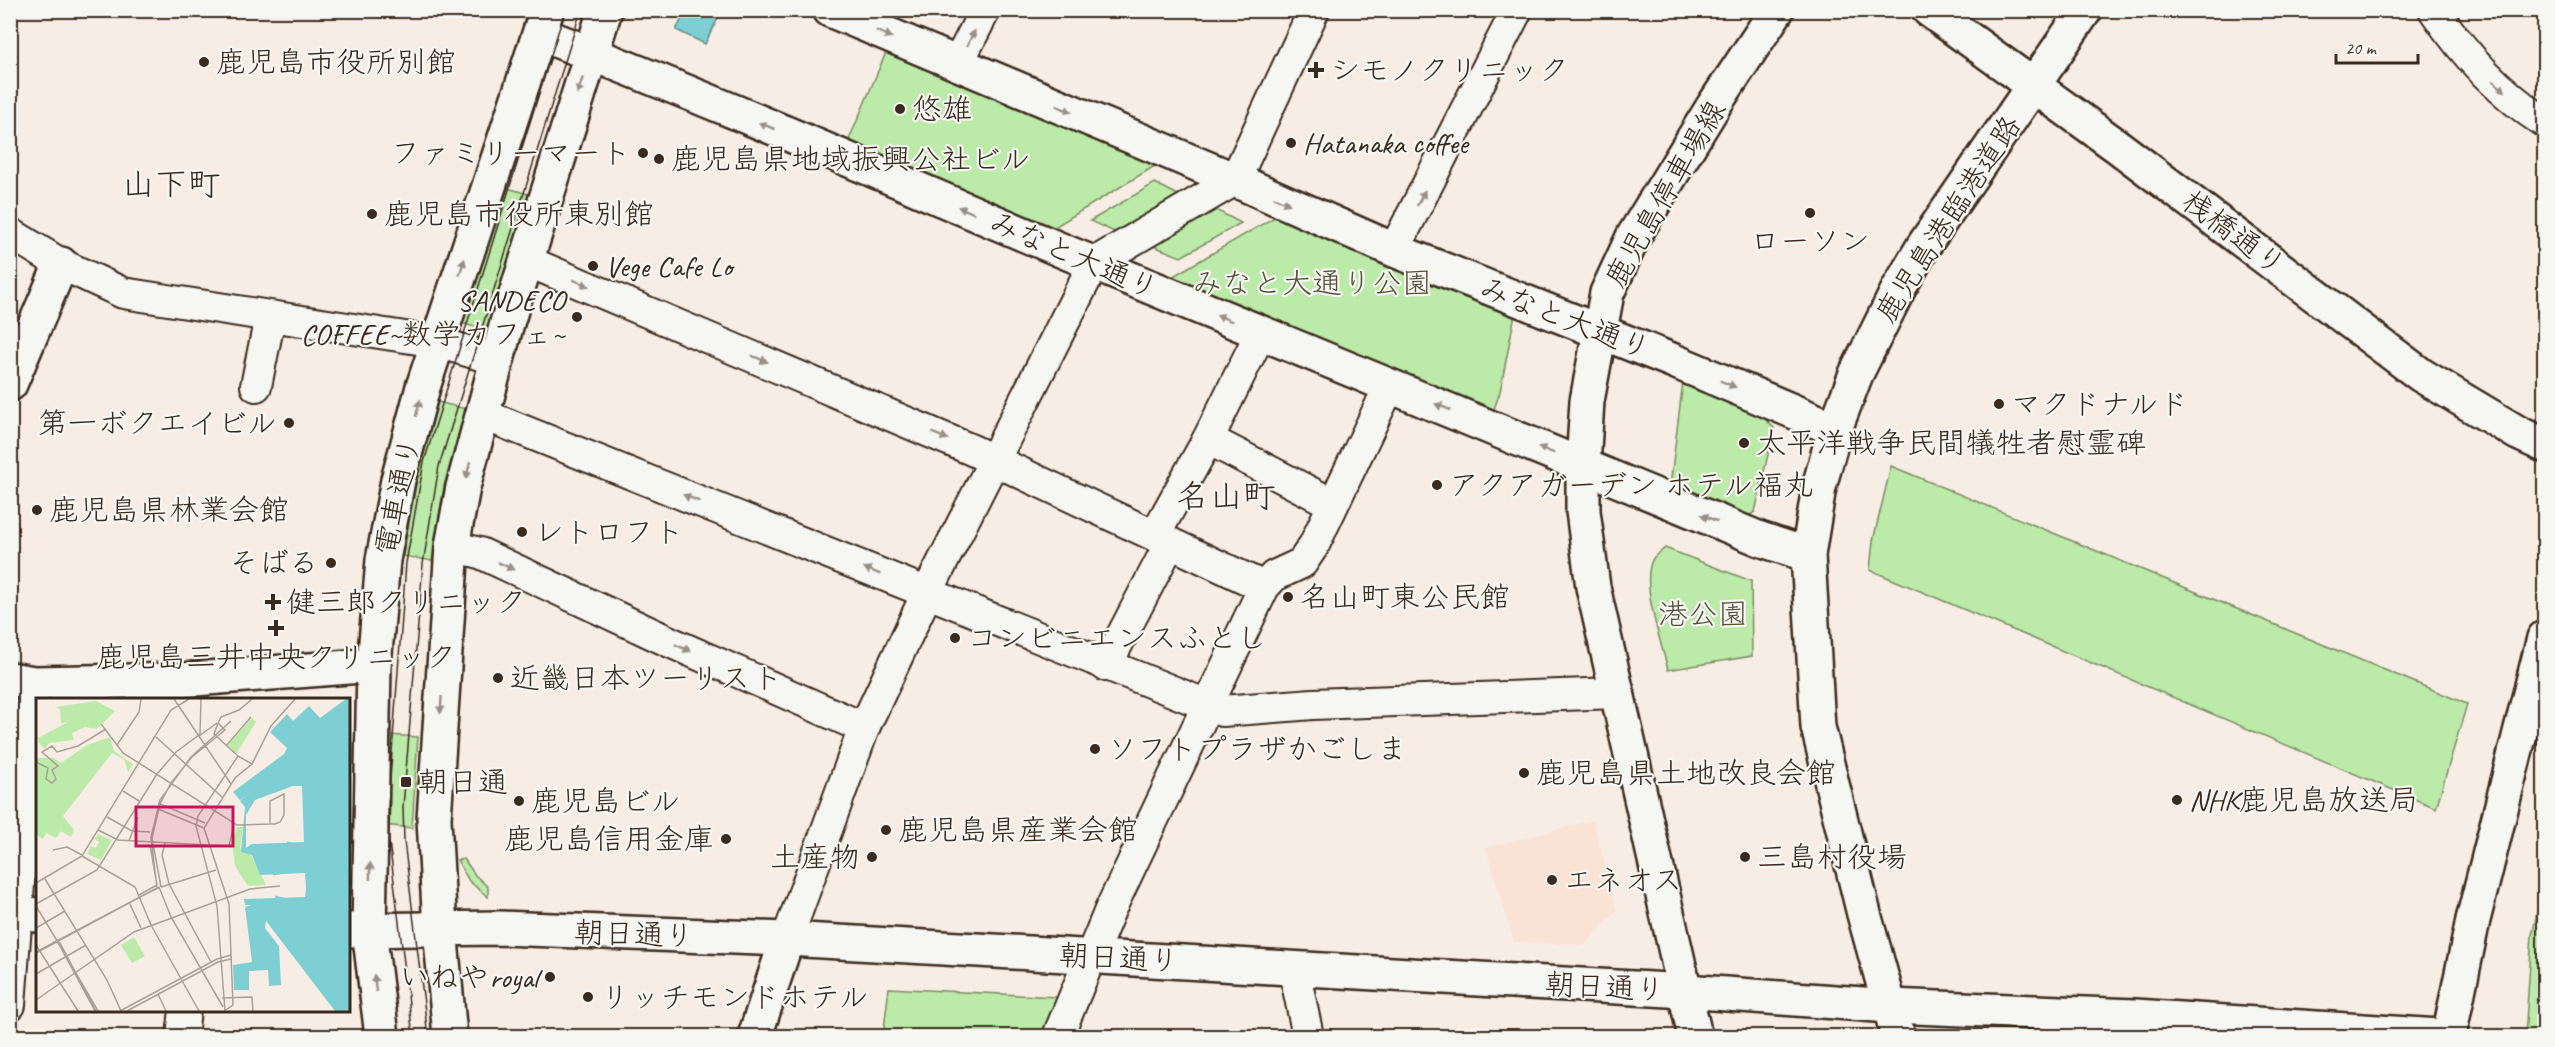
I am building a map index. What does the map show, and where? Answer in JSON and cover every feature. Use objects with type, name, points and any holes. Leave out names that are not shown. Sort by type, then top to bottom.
[{"type":"main road","name":"電車通り","points":[[450,1036],[440,929],[434,819],[452,546],[463,487],[497,360],[605,10]]},
{"type":"main road","name":"みなと大通り","points":[[830,10],[1235,180],[1394,250],[1674,361],[1835,429]]},
{"type":"main road","name":"鹿児島停車場線","points":[[1695,1036],[1593,587],[1583,511],[1587,401],[1607,293],[1633,237],[1714,105],[1777,10]]},
{"type":"main road","name":"桟橋通り","points":[[1929,10],[2034,85],[2421,375],[2518,433],[2544,445]]},
{"type":"main road","name":"鹿児島港臨港道路","points":[[1894,1021],[1864,914],[1818,727],[1808,555],[1819,487],[1835,429],[1869,347],[1924,245],[2085,10]]},
{"type":"main road","name":"電車通り","points":[[382,1036],[358,930],[374,665],[383,560],[398,480],[437,342],[543,22]]},
{"type":"main road","name":"みなと大通り","points":[[543,22],[591,54],[1260,334],[1390,385],[1760,539],[1808,555]]},
{"type":"main road","points":[[10,384],[61,264]]},
{"type":"main road","points":[[2450,1036],[2475,911],[2544,638]]},
{"type":"main road","points":[[22,681],[182,680],[374,665]]},
{"type":"main road","name":"朝日通り","points":[[358,930],[499,928],[787,939],[1686,991],[1894,1021],[2135,1016],[2440,1036]]},
{"type":"main road","points":[[755,1036],[787,939]]},
{"type":"street","points":[[957,65],[985,10]]},
{"type":"street","points":[[787,939],[864,728],[927,593],[1094,263],[1235,180],[1314,10]]},
{"type":"street","points":[[1394,250],[1517,10]]},
{"type":"street","points":[[2434,10],[2482,71],[2531,114],[2544,122]]},
{"type":"street","points":[[10,233],[61,264],[123,293],[437,342],[497,360]]},
{"type":"street","points":[[527,261],[994,460],[1264,587]]},
{"type":"street","points":[[256,386],[270,317]]},
{"type":"street","points":[[1106,666],[1208,440],[1260,334]]},
{"type":"street","points":[[1058,1036],[1090,957],[1206,704],[1264,587],[1274,576],[1302,563],[1314,545],[1390,385]]},
{"type":"street","points":[[482,414],[1222,711],[1313,704],[1617,693]]},
{"type":"street","points":[[1208,440],[1333,504]]},
{"type":"street","points":[[452,546],[480,554],[864,728]]},
{"type":"street","points":[[10,1005],[21,914],[22,681]]},
{"type":"street","points":[[1294,969],[1308,1036]]},
{"type":"street","points":[[182,1036],[185,1011]]},
{"type":"shaded area","name":"エネオス","points":[[1593,820],[1617,911],[1585,945],[1514,942],[1486,848]]},
{"type":"green space","points":[[887,50],[1158,164],[1053,228],[848,142]]},
{"type":"green space","points":[[1155,183],[1184,198],[1121,235],[1090,221]]},
{"type":"green space","points":[[504,187],[532,195],[490,332],[462,323]]},
{"type":"green space","points":[[1212,208],[1241,223],[1181,257],[1151,245]]},
{"type":"green space","name":"みなと大通り公園","points":[[1278,215],[1515,314],[1500,392],[1493,412],[1170,278]]},
{"type":"green space","points":[[1683,381],[1764,418],[1774,428],[1755,512],[1746,517],[1670,486]]},
{"type":"green space","points":[[438,402],[466,409],[444,486],[432,561],[403,556],[417,479]]},
{"type":"green space","points":[[1891,466],[2467,704],[2436,808],[1870,570],[1873,541]]},
{"type":"green space","name":"港公園","points":[[1665,548],[1751,581],[1752,656],[1668,670],[1653,612],[1649,580],[1654,557]]},
{"type":"green space","points":[[389,735],[418,737],[412,828],[383,825]]},
{"type":"green space","points":[[464,859],[475,875],[488,887],[488,897],[469,881],[457,860]]},
{"type":"green space","points":[[2544,882],[2544,1036],[2525,1036],[2532,935]]},
{"type":"green space","points":[[889,988],[1057,997],[1044,1036],[883,1036]]},
{"type":"water","points":[[686,11],[703,11],[718,18],[705,44],[676,30]]},
{"type":"tram line","points":[[413,1036],[389,841],[388,806],[406,563],[424,462],[565,10]]},
{"type":"tram line","points":[[428,1036],[404,841],[403,807],[423,564],[439,466],[581,10]]},
{"type":"place","name":"鹿児島市役所別館","points":[[204,62]]},
{"type":"place","name":"シモノクリニック","points":[[1316,70]]},
{"type":"place","name":"悠雄","points":[[900,109]]},
{"type":"place","name":"Hatanaka coffee","points":[[1291,143]]},
{"type":"place","name":"ファミリーマート","points":[[643,153]]},
{"type":"place","name":"鹿児島県地域振興公社ビル","points":[[659,159]]},
{"type":"place","name":"ローソン","points":[[1810,213]]},
{"type":"place","name":"鹿児島市役所東別館","points":[[372,214]]},
{"type":"place","name":"Vege Cafe Lo","points":[[593,266]]},
{"type":"place","name":"SANDECO COFFEE~数学カフェ~","points":[[577,317]]},
{"type":"place","name":"マクドナルド","points":[[1999,404]]},
{"type":"place","name":"第一ボクエイビル","points":[[289,423]]},
{"type":"place","name":"太平洋戦争民間犠牲者慰霊碑","points":[[1744,443]]},
{"type":"place","name":"アクアガーデン ホテル福丸","points":[[1437,485]]},
{"type":"place","name":"鹿児島県林業会館","points":[[37,510]]},
{"type":"place","name":"レトロフト","points":[[522,532]]},
{"type":"place","name":"そばる","points":[[331,563]]},
{"type":"place","name":"名山町東公民館","points":[[1288,597]]},
{"type":"place","name":"健三郎クリニック","points":[[273,602]]},
{"type":"place","name":"鹿児島三井中央クリニック","points":[[276,628]]},
{"type":"place","name":"コンビニエンスふとし","points":[[955,638]]},
{"type":"place","name":"近畿日本ツーリスト","points":[[498,678]]},
{"type":"place","name":"ソフトプラザかごしま","points":[[1095,749]]},
{"type":"place","name":"鹿児島県土地改良会館","points":[[1524,773]]},
{"type":"place","name":"朝日通","points":[[406,782]]},
{"type":"place","name":"NHK鹿児島放送局","points":[[2177,800]]},
{"type":"place","name":"鹿児島ビル","points":[[519,801]]},
{"type":"place","name":"鹿児島県産業会館","points":[[886,830]]},
{"type":"place","name":"鹿児島信用金庫","points":[[726,839]]},
{"type":"place","name":"土産物","points":[[872,857]]},
{"type":"place","name":"三島村役場","points":[[1745,857]]},
{"type":"place","name":"エネオス","points":[[1552,880]]},
{"type":"place","name":"いねやroyal","points":[[550,977]]},
{"type":"place","name":"リッチモンドホテル","points":[[588,997]]},
{"type":"district","name":"山下町","points":[[171,184]]},
{"type":"district","name":"名山町","points":[[1226,496]]}]
